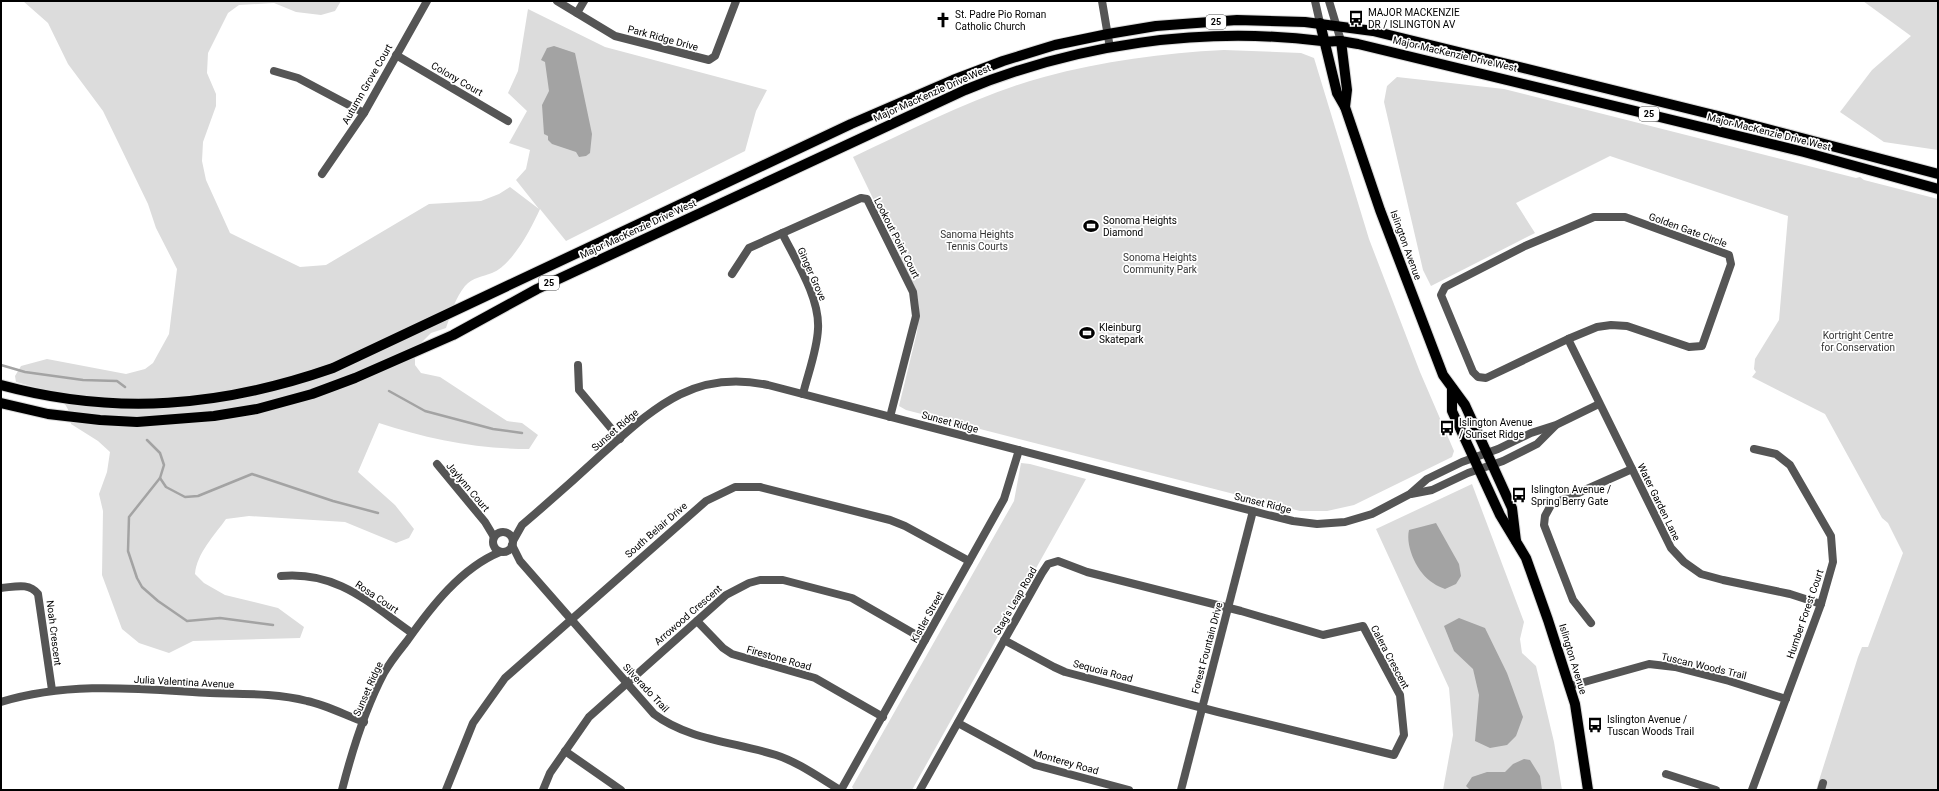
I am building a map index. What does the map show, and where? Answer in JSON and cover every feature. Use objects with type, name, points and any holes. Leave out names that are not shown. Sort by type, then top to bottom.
[{"type":"main road","name":"Major MacKenzie Drive West","points":[[1,385],[79,401],[141,404],[188,402],[254,392],[293,382],[333,368],[851,124],[953,80],[1033,51],[1108,34],[1156,26],[1237,20],[1320,23],[1400,36],[1718,116],[1938,174]]},
{"type":"main road","name":"Islington Avenue","points":[[1320,23],[1338,93],[1345,107],[1416,309],[1443,375],[1465,405],[1512,508],[1516,541]]},
{"type":"main road","name":"Major MacKenzie Drive West","points":[[1,403],[56,415],[137,422],[214,416],[257,409],[312,394],[355,378],[453,335],[537,289],[947,97],[1031,66],[1065,57],[1110,48],[1209,36],[1269,36],[1324,42],[1341,41],[1396,52],[1804,152],[1938,189]]},
{"type":"main road","name":"Islington Avenue","points":[[1341,41],[1347,90],[1345,107]]},
{"type":"main road","name":"Islington Avenue","points":[[1452,388],[1452,411],[1500,515],[1526,558],[1538,590],[1575,704],[1588,790]]},
{"type":"street","name":"Autumn Grove Court","points":[[322,174],[364,113],[427,1]]},
{"type":"street","name":"Park Ridge Drive","points":[[557,1],[615,36],[709,60],[715,56],[736,1]]},
{"type":"street","points":[[577,13],[584,1]]},
{"type":"street","points":[[1102,1],[1110,48]]},
{"type":"street","name":"Islington Avenue","points":[[1315,1],[1320,23]]},
{"type":"street","name":"Islington Avenue","points":[[1329,1],[1341,41]]},
{"type":"street","name":"Colony Court","points":[[396,55],[508,121]]},
{"type":"street","points":[[274,70],[298,78],[364,113]]},
{"type":"street","name":"Lookout Point Court","points":[[732,274],[749,248],[861,198],[867,200],[913,292],[916,316],[890,416]]},
{"type":"street","name":"Golden Gate Circle","points":[[1594,217],[1625,217],[1729,255],[1731,264],[1702,346],[1689,347],[1627,326],[1611,325],[1597,327],[1568,339],[1486,378],[1478,377],[1473,372],[1441,295],[1445,287],[1454,282],[1525,246],[1594,217]]},
{"type":"street","name":"Ginger Grove","points":[[782,233],[814,298],[818,319],[818,337],[803,394]]},
{"type":"street","name":"Water Garden Lane","points":[[1568,339],[1671,548],[1684,562],[1701,574],[1790,594],[1821,604]]},
{"type":"street","points":[[578,364],[579,390],[620,439]]},
{"type":"street","name":"Sunset Ridge","points":[[342,790],[349,763],[385,672],[412,633],[441,596],[485,558],[498,536],[522,525],[660,405],[701,386],[726,381],[745,381],[768,385],[1253,511],[1304,522],[1338,523],[1372,514],[1410,494],[1427,479],[1531,433],[1556,425]]},
{"type":"street","points":[[1556,425],[1599,404]]},
{"type":"street","name":"Sunset Ridge","points":[[1410,494],[1432,490],[1537,444],[1556,425]]},
{"type":"street","name":"Humber Forest Court","points":[[1752,790],[1821,604],[1833,562],[1831,536],[1790,465],[1776,454],[1754,449]]},
{"type":"street","name":"Kistler Street","points":[[841,790],[1007,494],[1019,450]]},
{"type":"street","name":"Jaylynn Court","points":[[437,464],[498,536]]},
{"type":"street","points":[[1591,623],[1573,600],[1544,525],[1545,516],[1551,505],[1632,469]]},
{"type":"street","name":"South Belair Drive","points":[[446,790],[472,723],[505,678],[706,500],[735,487],[748,486],[770,488],[890,520],[905,526],[969,561]]},
{"type":"street","name":"Forest Fountain Drive","points":[[1181,790],[1253,511]]},
{"type":"street","name":"Sunset Ridge","points":[[513,543],[522,525]]},
{"type":"street","points":[[508,534],[513,543],[508,551],[502,552],[494,548],[498,536],[508,534]]},
{"type":"street","name":"Silverado Trail","points":[[513,543],[520,561],[654,714],[674,727],[777,755],[841,790]]},
{"type":"street","name":"Sunset Ridge","points":[[485,558],[502,552]]},
{"type":"street","name":"Silverado Trail","points":[[502,552],[520,561]]},
{"type":"street","name":"Stag's Leap Road","points":[[920,790],[1042,573],[1048,564],[1053,561],[1058,561],[1087,572],[1228,608]]},
{"type":"street","name":"Rosa Court","points":[[281,576],[301,574],[343,586],[356,593],[412,633]]},
{"type":"street","name":"Arrowood Crescent","points":[[543,790],[550,773],[589,717],[726,595],[741,586],[760,580],[783,580],[852,598],[926,640]]},
{"type":"street","name":"Noah Crescent","points":[[1,588],[25,586],[31,587],[38,594],[52,690]]},
{"type":"street","name":"Calera Crescent","points":[[1202,708],[1394,755],[1404,735],[1400,695],[1363,626],[1323,635],[1228,608]]},
{"type":"street","name":"Firestone Road","points":[[697,621],[723,648],[732,654],[815,678],[883,716]]},
{"type":"street","name":"Sequoia Road","points":[[1004,640],[1066,672],[1202,708]]},
{"type":"street","name":"Tuscan Woods Trail","points":[[1570,686],[1649,664],[1675,667],[1729,681],[1786,699]]},
{"type":"street","name":"Julia Valentina Avenue","points":[[1,702],[52,690],[108,688],[294,698],[317,704],[364,722]]},
{"type":"street","name":"Monterey Road","points":[[958,723],[1034,765],[1129,790]]},
{"type":"street","points":[[565,751],[621,790]]},
{"type":"street","points":[[1666,774],[1716,790]]},
{"type":"green space","points":[[23,1],[341,1],[335,11],[321,15],[296,12],[274,3],[239,5],[228,13],[208,53],[207,73],[216,94],[216,106],[203,142],[202,161],[206,180],[230,233],[300,267],[326,265],[429,204],[481,201],[499,194],[510,187],[539,209],[516,180],[526,169],[530,150],[509,143],[527,111],[508,93],[518,71],[528,9],[605,47],[767,90],[756,111],[745,151],[566,241],[540,209],[526,236],[507,262],[492,273],[474,279],[468,283],[456,301],[446,328],[431,333],[417,347],[415,353],[415,365],[421,373],[440,377],[507,421],[522,423],[538,435],[529,449],[510,449],[453,442],[416,434],[379,423],[358,472],[395,505],[414,529],[409,538],[396,543],[345,522],[249,516],[226,519],[211,538],[199,559],[195,574],[204,583],[225,595],[278,608],[304,627],[300,638],[193,641],[169,653],[139,643],[122,629],[102,575],[103,511],[99,494],[107,472],[110,452],[98,441],[71,424],[70,414],[66,405],[60,399],[44,390],[16,382],[15,376],[21,366],[47,359],[126,374],[145,369],[153,363],[169,334],[177,269],[156,228],[148,204],[103,111],[68,64],[48,23]]},
{"type":"green space","points":[[1863,1],[1938,1],[1938,150],[1884,142],[1840,112],[1872,70],[1911,36]]},
{"type":"green space","name":"Sonoma Heights Community Park","points":[[1224,50],[1301,53],[1314,58],[1369,239],[1420,372],[1454,451],[1452,457],[1354,505],[1327,511],[1300,511],[906,410],[899,406],[917,332],[919,312],[918,299],[893,240],[853,157],[923,124],[1019,84],[1066,71],[1111,62],[1178,53]]},
{"type":"green space","name":"Kortright Centre for Conservation","points":[[1397,77],[1504,89],[1856,178],[1860,177],[1864,180],[1938,199],[1938,790],[1816,790],[1858,657],[1862,647],[1868,647],[1903,553],[1888,523],[1882,518],[1825,414],[1752,377],[1756,372],[1754,369],[1755,359],[1779,320],[1788,216],[1610,156],[1516,203],[1535,233],[1431,286],[1423,270],[1384,102],[1387,86]]},
{"type":"green space","points":[[1021,463],[1086,479],[912,790],[854,790],[852,787],[1014,501]]},
{"type":"green space","points":[[1472,484],[1524,622],[1520,639],[1522,653],[1536,666],[1554,742],[1562,790],[1443,790],[1453,735],[1449,688],[1376,529]]},
{"type":"shaded area","points":[[554,46],[575,53],[592,134],[590,153],[586,156],[579,157],[576,152],[552,144],[548,140],[548,136],[544,134],[542,105],[549,91],[545,62],[541,60],[547,48]]},
{"type":"shaded area","points":[[1436,523],[1459,564],[1461,576],[1456,584],[1445,589],[1427,579],[1422,573],[1414,560],[1408,537],[1409,530]]},
{"type":"shaded area","points":[[1459,618],[1485,628],[1507,673],[1523,717],[1516,736],[1507,745],[1490,748],[1475,741],[1479,695],[1473,669],[1454,651],[1444,626]]},
{"type":"shaded area","points":[[1524,759],[1530,760],[1540,776],[1542,790],[1470,790],[1466,786],[1472,777],[1487,772],[1505,772],[1513,764]]},
{"type":"waterway","points":[[1,365],[25,372],[83,380],[117,381],[125,387]]},
{"type":"waterway","points":[[389,391],[425,411],[493,429],[522,433]]},
{"type":"waterway","points":[[147,440],[160,453],[164,465],[160,478],[129,517],[128,551],[137,578],[142,587],[158,601],[187,621],[220,618],[273,625]]},
{"type":"waterway","points":[[160,478],[166,487],[185,497],[198,496],[252,474],[333,501],[378,513]]},
{"type":"place","name":"MAJOR MACKENZIE DR / ISLINGTON AV","points":[[1356,18]]},
{"type":"place","name":"St. Padre Pio Roman Catholic Church","points":[[943,20]]},
{"type":"place","name":"Sonoma Heights Diamond","points":[[1091,226]]},
{"type":"place","name":"Kleinburg Skatepark","points":[[1087,333]]},
{"type":"place","name":"Islington Avenue / Sunset Ridge","points":[[1447,428]]},
{"type":"place","name":"Islington Avenue / Spring Berry Gate","points":[[1519,495]]},
{"type":"place","name":"Islington Avenue / Tuscan Woods Trail","points":[[1595,725]]},
{"type":"park label","name":"Sanoma Heights Tennis Courts","points":[[977,240]]}]
